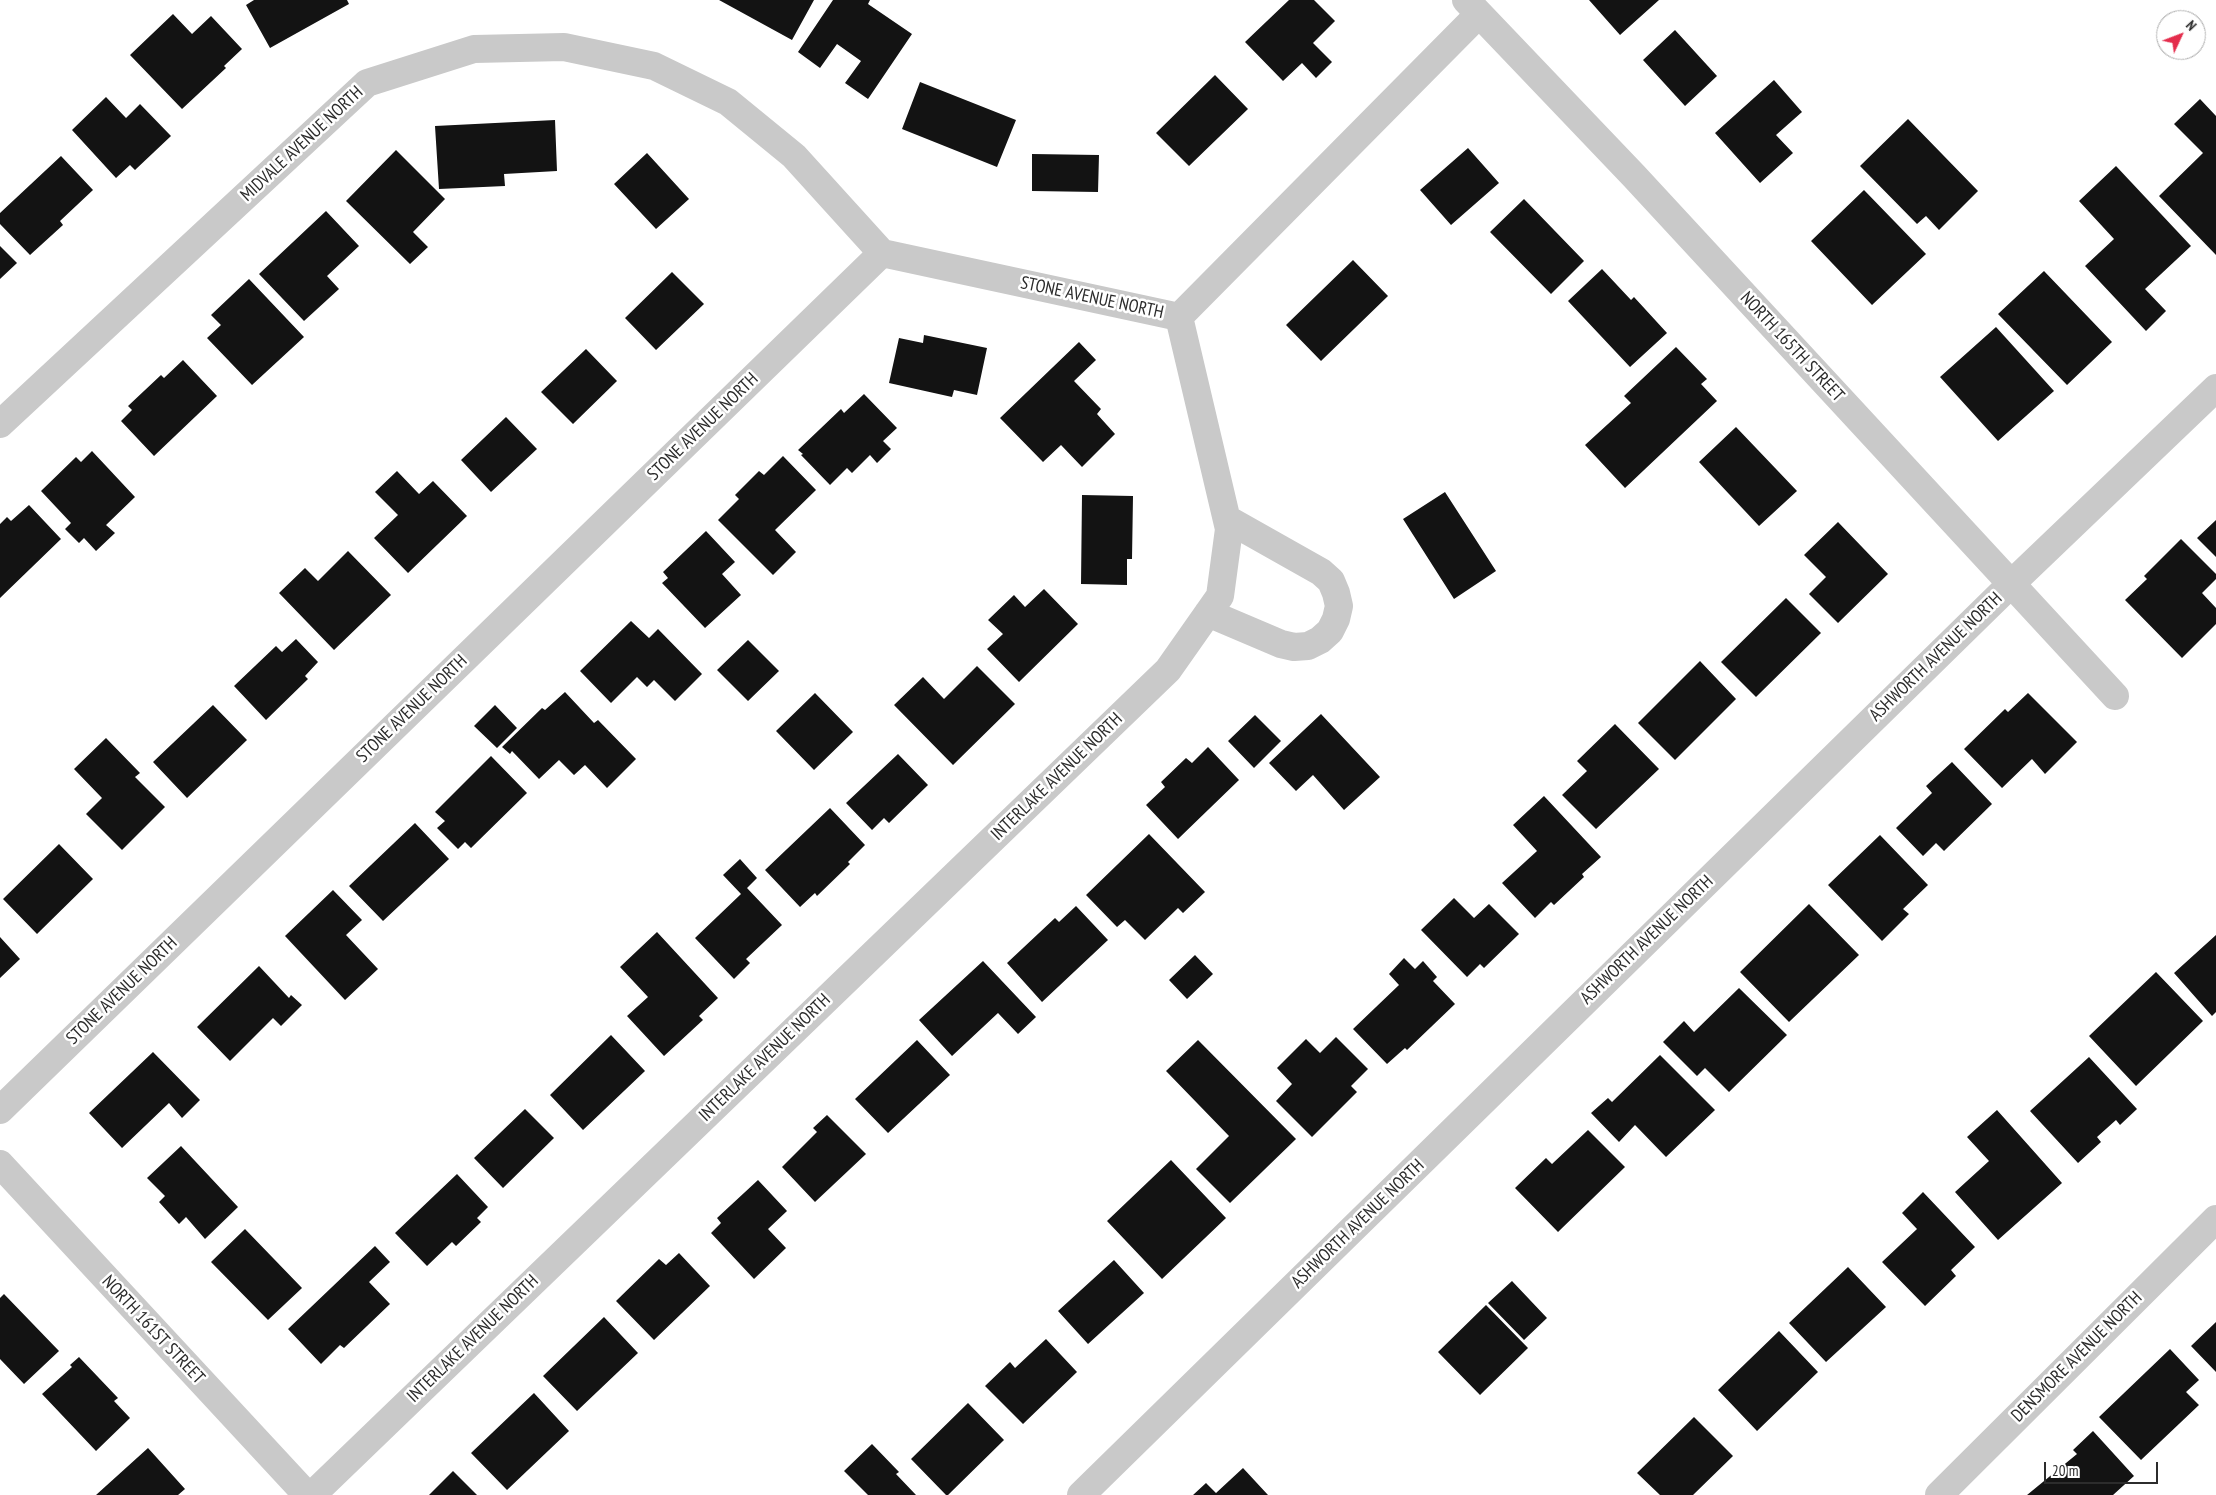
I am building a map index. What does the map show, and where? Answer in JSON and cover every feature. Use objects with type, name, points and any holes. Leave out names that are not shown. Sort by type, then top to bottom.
[{"type":"street","name":"STONE AVENUE NORTH","points":[[0,1110],[882,253],[1179,317],[1472,7]]},
{"type":"street","name":"NORTH 165TH STREET","points":[[1472,7],[1634,176],[2115,696]]},
{"type":"street","name":"MIDVALE AVENUE NORTH","points":[[0,424],[367,83],[474,48],[564,47],[654,66],[728,102],[794,156],[882,253]]},
{"type":"street","name":"INTERLAKE AVENUE NORTH","points":[[312,1495],[1168,670],[1220,596],[1229,529],[1179,317]]},
{"type":"street","name":"ASHWORTH AVENUE NORTH","points":[[1081,1495],[2011,584],[2216,388]]},
{"type":"street","points":[[1208,613],[1280,644],[1294,647],[1308,646],[1320,640],[1330,631],[1336,619],[1339,606],[1331,581],[1321,572],[1227,519]]},
{"type":"street","name":"NORTH 161ST STREET","points":[[0,1164],[307,1495]]},
{"type":"street","name":"DENSMORE AVENUE NORTH","points":[[1939,1495],[2216,1218]]},
{"type":"building","points":[[254,0],[347,0],[349,4],[270,48],[246,5]]},
{"type":"building","points":[[719,0],[814,0],[792,40]]},
{"type":"building","points":[[833,0],[870,0],[868,4],[912,34],[868,99],[845,83],[861,61],[837,44],[820,68],[798,52]]},
{"type":"building","points":[[1289,0],[1314,0],[1335,21],[1313,43],[1332,62],[1316,78],[1302,63],[1283,81],[1245,42]]},
{"type":"building","points":[[1589,0],[1659,0],[1620,35]]},
{"type":"building","points":[[173,14],[192,34],[211,16],[242,49],[224,66],[226,68],[182,109],[130,55]]},
{"type":"building","points":[[1675,30],[1717,76],[1685,106],[1643,60]]},
{"type":"building","points":[[1215,75],[1248,109],[1189,166],[1156,133]]},
{"type":"building","points":[[1774,80],[1802,112],[1776,135],[1793,153],[1760,183],[1715,133]]},
{"type":"building","points":[[920,82],[1016,120],[997,167],[902,129]]},
{"type":"building","points":[[106,97],[126,118],[140,104],[171,136],[135,170],[130,165],[116,178],[72,130]]},
{"type":"building","points":[[2200,99],[2216,116],[2216,255],[2159,196],[2203,153],[2174,124]]},
{"type":"building","points":[[1908,119],[1978,191],[1939,230],[1926,216],[1917,224],[1860,166]]},
{"type":"building","points":[[555,120],[557,171],[504,174],[505,186],[439,189],[435,126]]},
{"type":"building","points":[[1468,148],[1499,183],[1451,225],[1420,190]]},
{"type":"building","points":[[396,150],[445,199],[413,232],[428,247],[410,264],[346,201]]},
{"type":"building","points":[[647,153],[689,199],[656,229],[614,184]]},
{"type":"building","points":[[1032,154],[1099,155],[1098,192],[1032,191]]},
{"type":"building","points":[[61,156],[93,190],[60,221],[63,225],[30,255],[0,224],[0,213]]},
{"type":"building","points":[[2116,166],[2191,246],[2145,289],[2166,311],[2146,331],[2085,266],[2114,239],[2079,201]]},
{"type":"building","points":[[1864,190],[1926,254],[1872,305],[1811,241]]},
{"type":"building","points":[[1524,199],[1584,261],[1551,294],[1490,232]]},
{"type":"building","points":[[326,211],[359,246],[327,276],[339,289],[304,321],[259,274]]},
{"type":"building","points":[[0,246],[17,263],[0,279]]},
{"type":"building","points":[[1353,260],[1388,296],[1321,361],[1286,325]]},
{"type":"building","points":[[1602,269],[1631,300],[1634,297],[1667,333],[1630,367],[1568,301]]},
{"type":"building","points":[[2044,271],[2112,342],[2067,385],[1998,314]]},
{"type":"building","points":[[672,272],[704,304],[656,350],[625,318]]},
{"type":"building","points":[[249,279],[304,337],[252,385],[207,338],[221,325],[211,315]]},
{"type":"building","points":[[1996,327],[2054,391],[1998,441],[1940,377]]},
{"type":"building","points":[[924,335],[987,348],[977,395],[954,390],[952,397],[889,383],[899,338],[923,343]]},
{"type":"building","points":[[1079,342],[1096,360],[1074,381],[1101,409],[1097,414],[1115,434],[1082,467],[1061,445],[1043,462],[1000,418]]},
{"type":"building","points":[[1676,347],[1707,379],[1701,384],[1717,401],[1625,488],[1585,445],[1631,403],[1624,396]]},
{"type":"building","points":[[586,349],[617,381],[573,424],[541,392]]},
{"type":"building","points":[[183,360],[217,396],[154,456],[121,421],[132,410],[128,406],[161,375],[164,378]]},
{"type":"building","points":[[864,394],[897,428],[883,441],[891,449],[877,463],[870,455],[852,473],[847,468],[830,485],[798,450],[841,409],[844,413]]},
{"type":"building","points":[[506,417],[537,449],[491,492],[461,460]]},
{"type":"building","points":[[1736,427],[1797,491],[1759,526],[1699,462]]},
{"type":"building","points":[[92,451],[135,497],[106,525],[115,533],[96,551],[84,538],[79,543],[65,529],[71,523],[41,491],[76,457],[81,462]]},
{"type":"building","points":[[783,456],[816,490],[775,530],[796,552],[773,575],[718,520],[739,499],[735,495],[759,471],[764,475]]},
{"type":"building","points":[[397,471],[419,494],[433,481],[467,516],[408,573],[374,538],[398,515],[375,492]]},
{"type":"building","points":[[1445,492],[1496,571],[1454,599],[1403,519]]},
{"type":"building","points":[[1082,495],[1133,496],[1132,559],[1127,559],[1127,585],[1081,584]]},
{"type":"building","points":[[29,505],[61,539],[0,598],[0,524],[7,517],[11,521]]},
{"type":"building","points":[[2216,520],[2216,557],[2197,538]]},
{"type":"building","points":[[1838,522],[1888,574],[1838,623],[1809,594],[1826,577],[1804,555]]},
{"type":"building","points":[[706,531],[735,562],[722,574],[741,595],[705,628],[662,583],[668,578],[663,572]]},
{"type":"building","points":[[2181,539],[2216,574],[2216,579],[2202,593],[2216,608],[2216,624],[2182,658],[2125,600],[2147,579],[2144,576]]},
{"type":"building","points":[[348,551],[391,595],[334,650],[279,593],[305,568],[318,581]]},
{"type":"building","points":[[1044,589],[1078,624],[1019,682],[987,649],[1003,634],[988,620],[1014,595],[1025,607]]},
{"type":"building","points":[[1786,598],[1821,633],[1756,697],[1721,662]]},
{"type":"building","points":[[631,621],[649,638],[658,629],[702,674],[675,701],[654,680],[647,687],[637,677],[611,703],[580,671]]},
{"type":"building","points":[[296,639],[318,662],[305,676],[308,679],[266,720],[234,686],[276,646],[282,652]]},
{"type":"building","points":[[748,640],[779,671],[748,701],[717,670]]},
{"type":"building","points":[[1700,661],[1736,699],[1675,760],[1638,723]]},
{"type":"building","points":[[977,666],[1015,704],[953,765],[894,705],[923,677],[944,699]]},
{"type":"building","points":[[565,692],[594,723],[598,720],[636,759],[607,788],[585,765],[574,775],[559,760],[539,779],[512,751],[510,754],[502,747],[542,708],[545,710]]},
{"type":"building","points":[[815,693],[853,732],[814,770],[776,731]]},
{"type":"building","points":[[2028,693],[2077,742],[2045,774],[2032,759],[2002,788],[1964,749],[2005,709],[2008,712]]},
{"type":"building","points":[[213,705],[247,740],[187,798],[153,762]]},
{"type":"building","points":[[495,705],[517,728],[497,748],[474,726]]},
{"type":"building","points":[[1321,714],[1380,777],[1344,810],[1313,775],[1296,791],[1269,763]]},
{"type":"building","points":[[1255,715],[1281,741],[1254,768],[1228,741]]},
{"type":"building","points":[[1615,724],[1659,769],[1596,829],[1562,795],[1587,771],[1577,761]]},
{"type":"building","points":[[106,738],[140,773],[135,777],[165,807],[122,850],[86,814],[102,798],[74,769]]},
{"type":"building","points":[[1208,747],[1239,780],[1178,839],[1146,805],[1165,787],[1161,782],[1186,758],[1192,763]]},
{"type":"building","points":[[898,754],[928,785],[889,823],[884,818],[872,830],[846,803]]},
{"type":"building","points":[[491,756],[527,793],[471,848],[465,842],[458,849],[437,828],[445,821],[435,812]]},
{"type":"building","points":[[1952,762],[1992,804],[1944,851],[1936,843],[1923,856],[1896,828],[1932,793],[1926,786]]},
{"type":"building","points":[[1544,796],[1601,857],[1582,874],[1584,877],[1554,905],[1551,902],[1535,918],[1502,883],[1537,851],[1513,825]]},
{"type":"building","points":[[830,808],[865,845],[848,862],[850,864],[817,896],[815,893],[800,907],[765,870]]},
{"type":"building","points":[[415,823],[449,859],[383,921],[349,886]]},
{"type":"building","points":[[1149,834],[1205,892],[1183,913],[1178,908],[1145,940],[1125,920],[1117,927],[1086,895]]},
{"type":"building","points":[[1880,835],[1928,885],[1903,909],[1909,914],[1882,941],[1828,885]]},
{"type":"building","points":[[59,844],[93,879],[37,934],[3,899]]},
{"type":"building","points":[[740,859],[757,878],[747,888],[782,925],[746,959],[750,963],[734,979],[695,938],[741,894],[723,875]]},
{"type":"building","points":[[333,890],[362,920],[346,935],[378,969],[345,1000],[285,936]]},
{"type":"building","points":[[1454,898],[1474,918],[1489,904],[1519,934],[1484,968],[1480,964],[1467,977],[1421,930]]},
{"type":"building","points":[[1809,904],[1859,955],[1789,1022],[1740,972]]},
{"type":"building","points":[[1076,906],[1108,940],[1042,1002],[1007,963],[1055,918],[1059,922]]},
{"type":"building","points":[[657,932],[718,998],[699,1016],[703,1020],[664,1056],[627,1016],[648,997],[620,967]]},
{"type":"building","points":[[2216,935],[2216,1012],[2212,1016],[2174,973]]},
{"type":"building","points":[[0,937],[20,959],[0,978]]},
{"type":"building","points":[[1195,955],[1213,974],[1187,999],[1169,980]]},
{"type":"building","points":[[1404,958],[1415,969],[1423,961],[1437,977],[1433,981],[1455,1004],[1407,1050],[1405,1048],[1387,1064],[1353,1029],[1399,985],[1389,974]]},
{"type":"building","points":[[983,961],[1036,1017],[1018,1034],[998,1013],[952,1056],[919,1020]]},
{"type":"building","points":[[259,966],[289,998],[291,995],[302,1005],[281,1026],[273,1018],[230,1061],[197,1027]]},
{"type":"building","points":[[2156,972],[2203,1021],[2136,1086],[2089,1036]]},
{"type":"building","points":[[1739,988],[1787,1035],[1729,1092],[1705,1068],[1697,1076],[1663,1042],[1684,1021],[1694,1032]]},
{"type":"building","points":[[611,1035],[645,1071],[583,1130],[550,1095]]},
{"type":"building","points":[[1336,1037],[1368,1069],[1351,1086],[1357,1092],[1312,1137],[1276,1101],[1292,1084],[1277,1068],[1306,1039],[1320,1053]]},
{"type":"building","points":[[917,1040],[950,1075],[888,1133],[855,1099]]},
{"type":"building","points":[[1198,1040],[1296,1139],[1230,1203],[1196,1169],[1229,1136],[1166,1071]]},
{"type":"building","points":[[153,1052],[200,1100],[182,1118],[169,1103],[122,1148],[89,1113]]},
{"type":"building","points":[[1660,1055],[1715,1110],[1666,1157],[1635,1125],[1619,1142],[1591,1113],[1608,1098],[1612,1102]]},
{"type":"building","points":[[2089,1057],[2137,1109],[2120,1125],[2116,1120],[2097,1137],[2101,1142],[2078,1163],[2030,1111]]},
{"type":"building","points":[[525,1109],[554,1138],[503,1188],[474,1158]]},
{"type":"building","points":[[1997,1110],[2062,1183],[1998,1240],[1955,1192],[1989,1161],[1967,1137]]},
{"type":"building","points":[[827,1115],[866,1154],[815,1202],[782,1167],[817,1132],[813,1128]]},
{"type":"building","points":[[1588,1130],[1625,1167],[1558,1232],[1515,1188],[1546,1158],[1552,1164]]},
{"type":"building","points":[[181,1146],[238,1207],[205,1239],[186,1217],[179,1224],[159,1202],[165,1196],[147,1178]]},
{"type":"building","points":[[1171,1160],[1226,1218],[1162,1279],[1107,1221]]},
{"type":"building","points":[[457,1174],[488,1207],[477,1218],[481,1222],[456,1246],[452,1242],[427,1266],[395,1233]]},
{"type":"building","points":[[758,1180],[787,1211],[768,1229],[786,1248],[754,1279],[711,1233],[721,1223],[717,1218]]},
{"type":"building","points":[[1923,1192],[1975,1247],[1951,1270],[1956,1276],[1925,1306],[1882,1262],[1917,1229],[1902,1213]]},
{"type":"building","points":[[245,1229],[302,1288],[268,1320],[211,1262]]},
{"type":"building","points":[[375,1246],[390,1262],[369,1282],[390,1304],[344,1348],[340,1345],[321,1364],[288,1329]]},
{"type":"building","points":[[679,1253],[710,1286],[654,1340],[616,1301],[659,1259],[666,1265]]},
{"type":"building","points":[[1114,1260],[1144,1293],[1088,1344],[1058,1311]]},
{"type":"building","points":[[1848,1267],[1886,1307],[1826,1362],[1789,1323]]},
{"type":"building","points":[[1512,1281],[1547,1318],[1524,1340],[1488,1303]]},
{"type":"building","points":[[4,1294],[59,1351],[24,1384],[0,1359],[0,1298]]},
{"type":"building","points":[[1486,1305],[1528,1348],[1480,1395],[1438,1352]]},
{"type":"building","points":[[604,1317],[638,1353],[577,1411],[543,1376]]},
{"type":"building","points":[[2216,1322],[2216,1372],[2191,1346]]},
{"type":"building","points":[[1779,1331],[1818,1372],[1757,1431],[1718,1390]]},
{"type":"building","points":[[1046,1339],[1077,1372],[1023,1424],[985,1386],[1010,1362],[1015,1368]]},
{"type":"building","points":[[2170,1349],[2199,1380],[2186,1392],[2199,1405],[2141,1460],[2099,1417]]},
{"type":"building","points":[[79,1357],[118,1398],[114,1401],[130,1418],[96,1451],[42,1394],[72,1367],[70,1365]]},
{"type":"building","points":[[534,1393],[569,1431],[507,1490],[471,1453]]},
{"type":"building","points":[[968,1403],[1004,1440],[946,1495],[911,1459]]},
{"type":"building","points":[[1694,1417],[1733,1456],[1693,1495],[1660,1495],[1637,1473]]},
{"type":"building","points":[[2093,1431],[2134,1476],[2113,1495],[2027,1495],[2077,1454],[2073,1450]]},
{"type":"building","points":[[872,1444],[899,1472],[896,1474],[916,1495],[868,1495],[844,1471]]},
{"type":"building","points":[[148,1448],[185,1489],[178,1495],[96,1495]]},
{"type":"building","points":[[1243,1468],[1268,1495],[1193,1495],[1206,1483],[1216,1493]]},
{"type":"building","points":[[453,1471],[477,1495],[429,1495]]}]
